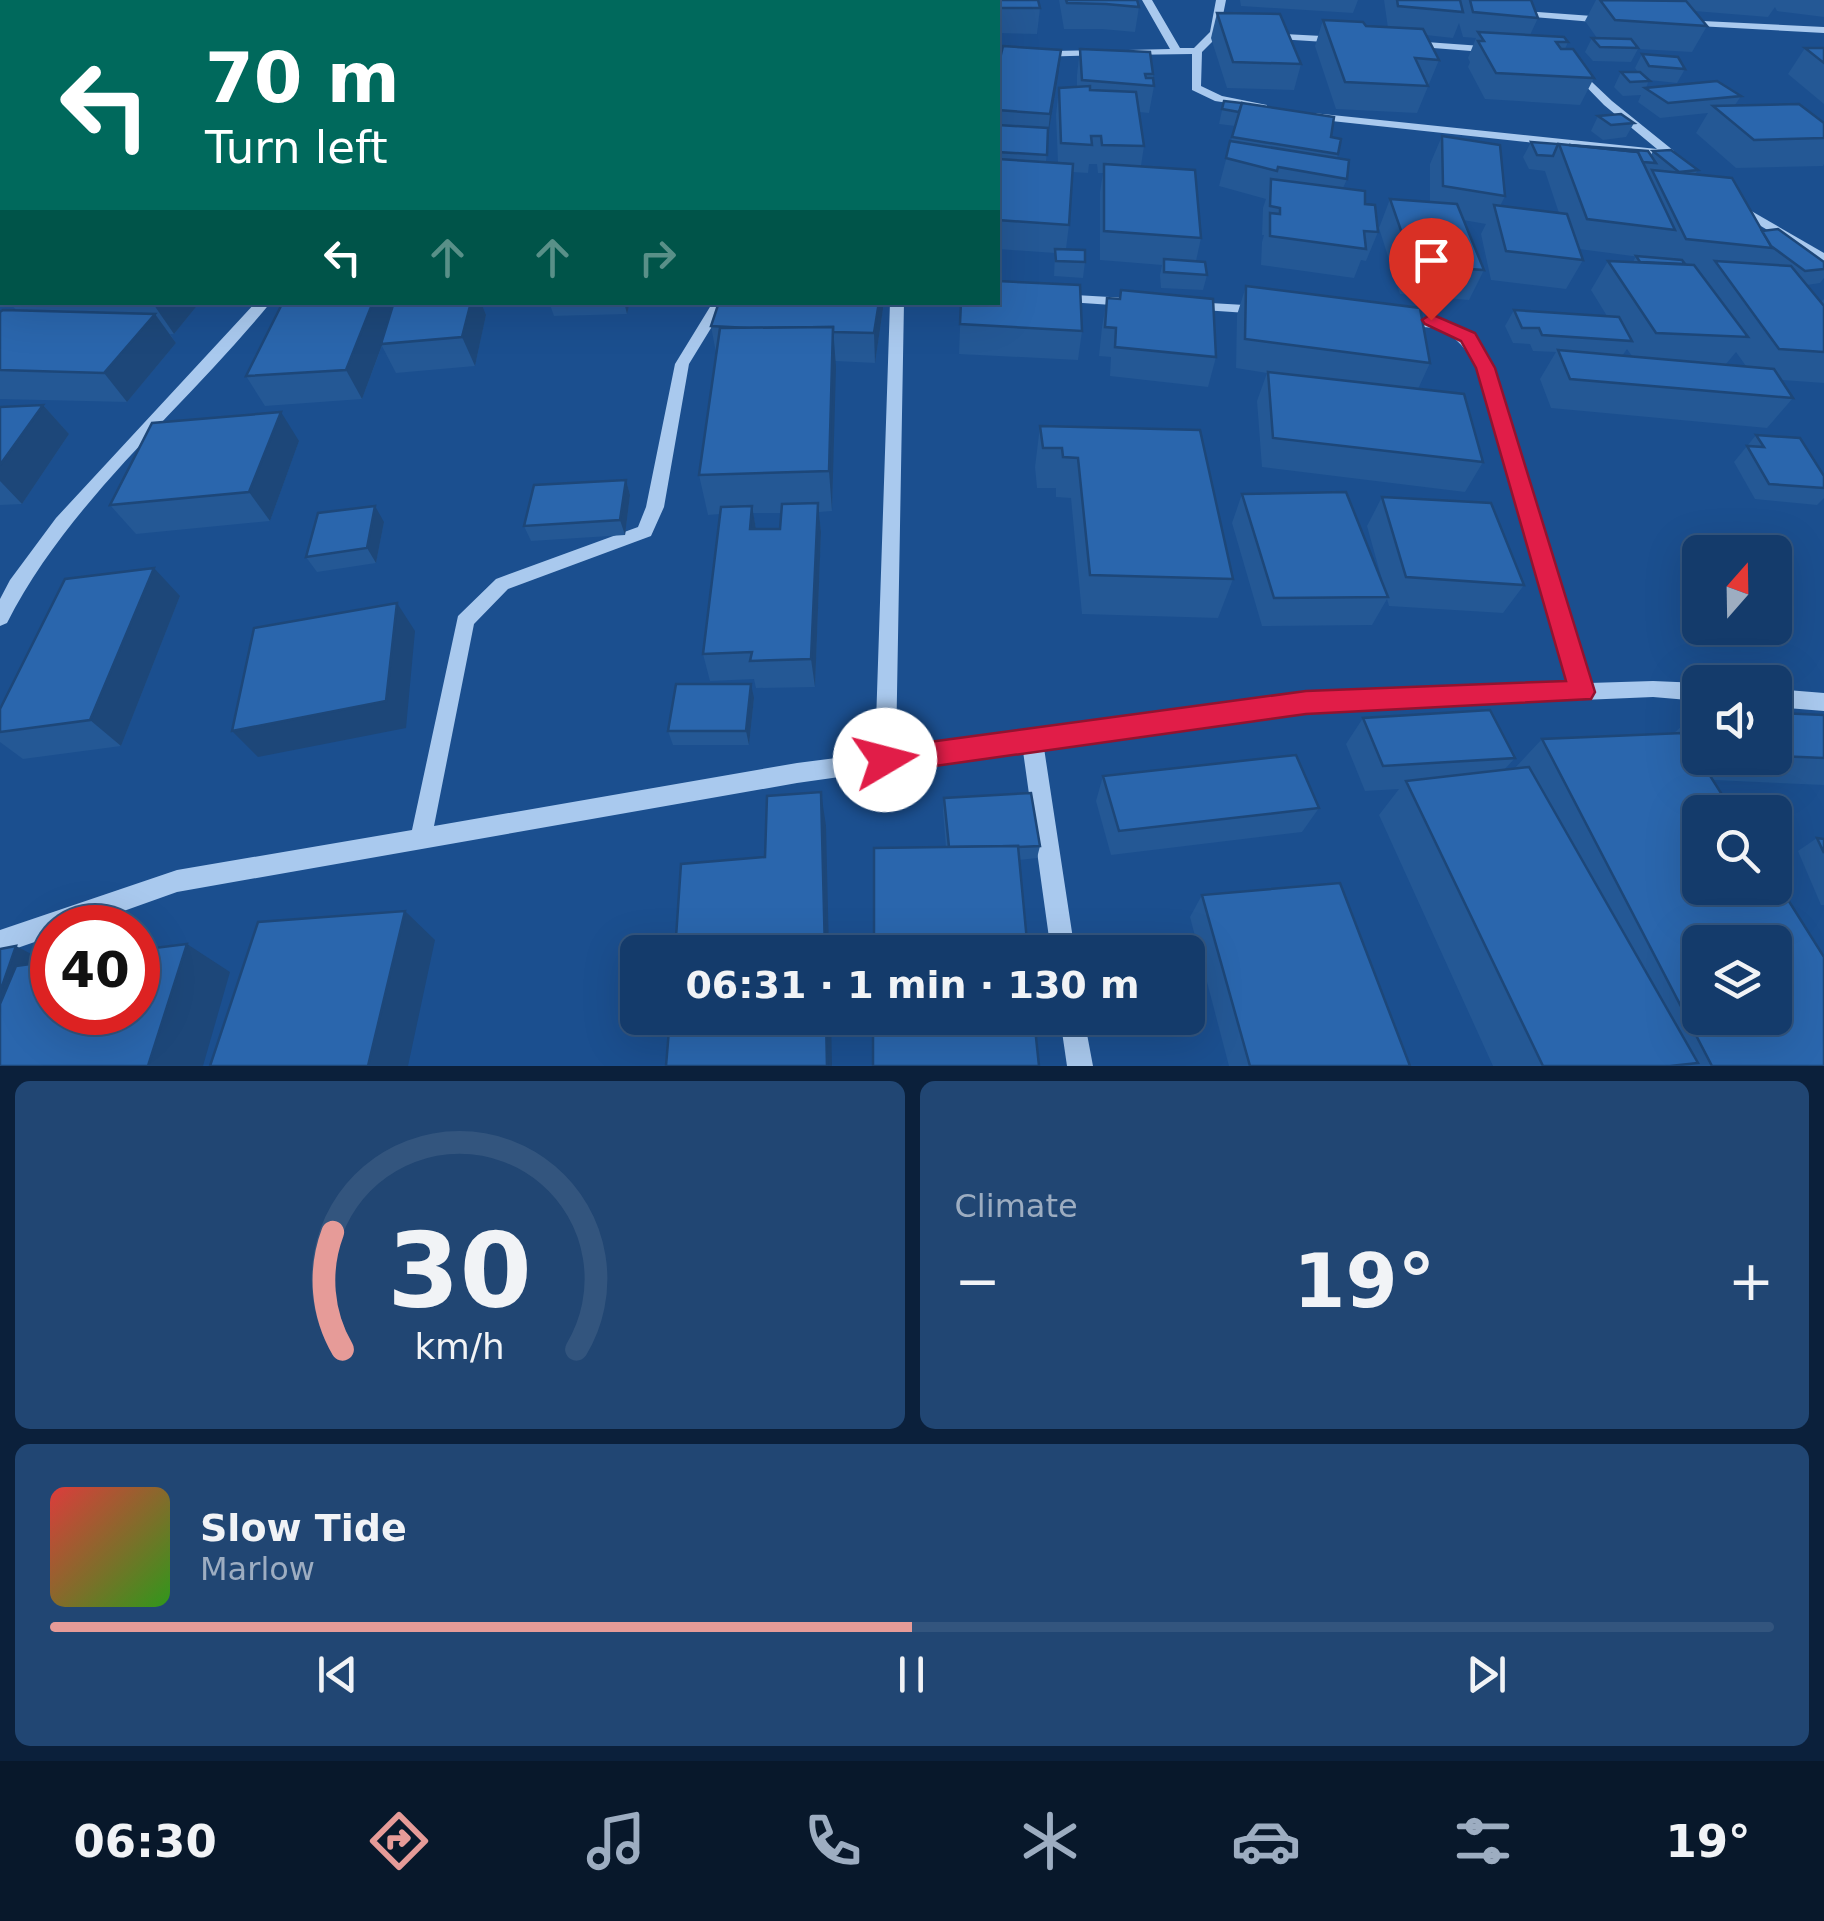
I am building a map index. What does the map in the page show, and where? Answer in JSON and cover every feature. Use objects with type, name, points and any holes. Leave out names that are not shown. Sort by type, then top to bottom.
[{"type":"street","points":[[1147,0],[1178,53]]},
{"type":"street","points":[[1221,0],[1214,32],[1197,51],[1196,88],[1219,99],[1273,109]]},
{"type":"street","points":[[1497,12],[1512,0]]},
{"type":"street","points":[[1497,12],[1628,22]]},
{"type":"street","points":[[1497,12],[1529,32]]},
{"type":"street","points":[[1661,22],[1824,30]]},
{"type":"street","points":[[1214,32],[1349,41]]},
{"type":"street","points":[[1407,44],[1503,50]]},
{"type":"street","points":[[1000,55],[1197,51]]},
{"type":"street","points":[[1561,54],[1608,104],[1684,166]]},
{"type":"street","points":[[1291,112],[1670,154]]},
{"type":"street","points":[[1726,200],[1824,258]]},
{"type":"street","points":[[1804,247],[1824,246]]},
{"type":"street","points":[[1035,297],[1148,304]]},
{"type":"street","points":[[1168,304],[1281,311]]},
{"type":"street","points":[[0,618],[19,580],[62,524],[261,305]]},
{"type":"street","points":[[421,838],[465,621],[502,584],[645,531],[655,507],[682,364],[718,305]]},
{"type":"street","points":[[885,760],[897,305]]},
{"type":"street","points":[[1384,322],[1431,320],[1468,337],[1486,368],[1582,692]]},
{"type":"street","points":[[0,942],[177,880],[885,760],[1306,703],[1682,691]]},
{"type":"street","points":[[1792,699],[1824,702]]},
{"type":"street","points":[[1032,740],[1061,935]]},
{"type":"street","points":[[1075,1035],[1080,1066]]},
{"type":"building","points":[[1000,0],[1038,0],[1040,8],[1000,8]]},
{"type":"building","points":[[1066,0],[1137,0],[1139,7],[1067,3]]},
{"type":"building","points":[[1397,0],[1460,0],[1463,12],[1398,6]]},
{"type":"building","points":[[1470,0],[1531,0],[1538,18],[1473,12]]},
{"type":"building","points":[[1600,0],[1686,1],[1707,26],[1615,20]]},
{"type":"building","points":[[1217,13],[1280,14],[1301,64],[1233,62]]},
{"type":"building","points":[[1323,20],[1423,29],[1439,60],[1415,58],[1428,86],[1345,82]]},
{"type":"building","points":[[1478,32],[1564,37],[1568,42],[1556,42],[1561,49],[1573,49],[1594,78],[1496,73],[1478,41],[1484,41]]},
{"type":"building","points":[[1592,38],[1631,39],[1638,48],[1600,47]]},
{"type":"building","points":[[1003,46],[1061,50],[1050,114],[1000,110]]},
{"type":"building","points":[[1805,48],[1824,48],[1824,63]]},
{"type":"building","points":[[1080,49],[1150,52],[1153,74],[1145,74],[1146,78],[1153,78],[1154,86],[1082,80]]},
{"type":"building","points":[[1642,54],[1678,57],[1685,69],[1649,66]]},
{"type":"building","points":[[1621,72],[1640,72],[1650,81],[1630,82]]},
{"type":"building","points":[[1717,81],[1741,96],[1668,103],[1645,88]]},
{"type":"building","points":[[1090,86],[1090,90],[1136,92],[1144,146],[1102,145],[1101,136],[1091,136],[1092,145],[1061,143],[1059,88]]},
{"type":"building","points":[[1224,101],[1242,103],[1239,112],[1222,109]]},
{"type":"building","points":[[1242,103],[1334,117],[1331,137],[1341,139],[1338,154],[1232,137]]},
{"type":"building","points":[[1799,104],[1824,123],[1824,138],[1754,140],[1713,106]]},
{"type":"building","points":[[1621,114],[1634,123],[1611,125],[1598,116]]},
{"type":"building","points":[[1000,125],[1048,128],[1047,155],[1000,152]]},
{"type":"building","points":[[1442,136],[1500,145],[1505,196],[1443,186]]},
{"type":"building","points":[[1230,141],[1349,160],[1347,179],[1278,167],[1277,171],[1226,158]]},
{"type":"building","points":[[1531,142],[1558,144],[1553,156],[1537,155]]},
{"type":"building","points":[[1559,144],[1638,152],[1675,230],[1587,219]]},
{"type":"building","points":[[1569,145],[1648,151],[1656,163],[1643,162],[1638,152]]},
{"type":"building","points":[[1671,150],[1698,170],[1679,172],[1653,151]]},
{"type":"building","points":[[1000,159],[1073,164],[1069,225],[1000,220]]},
{"type":"building","points":[[1104,164],[1195,170],[1201,238],[1104,231]]},
{"type":"building","points":[[1652,170],[1732,178],[1772,248],[1686,239]]},
{"type":"building","points":[[1271,179],[1365,191],[1365,204],[1375,205],[1378,232],[1364,231],[1366,249],[1270,236],[1270,213],[1280,214],[1280,208],[1270,206]]},
{"type":"building","points":[[1390,199],[1457,204],[1484,270],[1413,265]]},
{"type":"building","points":[[1494,205],[1567,214],[1583,260],[1506,251]]},
{"type":"building","points":[[1778,229],[1824,262],[1824,269],[1805,271],[1771,246],[1762,231]]},
{"type":"building","points":[[1055,249],[1085,250],[1085,262],[1056,261]]},
{"type":"building","points":[[1636,256],[1682,260],[1685,264],[1640,262]]},
{"type":"building","points":[[1164,259],[1205,262],[1207,275],[1164,272]]},
{"type":"building","points":[[1608,261],[1694,265],[1748,337],[1656,333]]},
{"type":"building","points":[[1715,261],[1791,266],[1824,306],[1824,352],[1779,349]]},
{"type":"building","points":[[1000,281],[1080,285],[1082,331],[960,324],[961,305],[1000,305]]},
{"type":"building","points":[[1246,286],[1420,308],[1430,363],[1245,339]]},
{"type":"building","points":[[1121,290],[1213,299],[1216,357],[1115,347],[1116,328],[1105,327],[1107,298],[1120,299]]},
{"type":"building","points":[[282,305],[372,305],[346,370],[246,376]]},
{"type":"building","points":[[393,305],[470,305],[462,337],[381,344]]},
{"type":"building","points":[[718,305],[879,305],[874,333],[833,332],[833,327],[711,326]]},
{"type":"building","points":[[3,310],[155,314],[104,373],[0,370]]},
{"type":"building","points":[[1514,310],[1619,317],[1632,341],[1542,335],[1539,328],[1522,328]]},
{"type":"building","points":[[833,327],[829,471],[699,475],[720,328]]},
{"type":"building","points":[[1558,350],[1774,369],[1793,398],[1570,379]]},
{"type":"building","points":[[1268,372],[1464,394],[1483,462],[1273,438]]},
{"type":"building","points":[[43,405],[0,465],[0,407]]},
{"type":"building","points":[[281,412],[249,492],[110,505],[152,423]]},
{"type":"building","points":[[1040,426],[1200,430],[1233,579],[1090,575],[1078,458],[1063,457],[1062,448],[1043,448]]},
{"type":"building","points":[[1756,435],[1800,438],[1824,476],[1824,488],[1769,484],[1747,446],[1764,447]]},
{"type":"building","points":[[626,480],[620,520],[524,526],[534,485]]},
{"type":"building","points":[[1346,492],[1388,597],[1274,598],[1242,494]]},
{"type":"building","points":[[1382,497],[1491,503],[1524,585],[1406,577]]},
{"type":"building","points":[[818,503],[811,659],[750,661],[752,652],[703,654],[721,507],[752,506],[750,529],[780,529],[782,504]]},
{"type":"building","points":[[375,506],[367,548],[306,557],[318,513]]},
{"type":"building","points":[[154,568],[90,720],[0,732],[0,709],[65,579]]},
{"type":"building","points":[[397,603],[386,701],[232,731],[254,628]]},
{"type":"building","points":[[676,684],[751,684],[746,731],[668,731]]},
{"type":"building","points":[[1490,710],[1515,758],[1383,766],[1363,718]]},
{"type":"building","points":[[1792,714],[1824,715],[1824,758],[1792,757]]},
{"type":"building","points":[[1682,733],[1682,775],[1710,775],[1722,795],[1682,795],[1682,905],[1791,905],[1824,957],[1824,1066],[1712,1066],[1696,1035],[1792,1035],[1792,925],[1682,925],[1682,1008],[1542,739]]},
{"type":"building","points":[[1296,755],[1319,808],[1119,831],[1103,776]]},
{"type":"building","points":[[1529,767],[1698,1063],[1543,1066],[1406,781]]},
{"type":"building","points":[[821,792],[825,935],[676,935],[681,864],[765,857],[767,796]]},
{"type":"building","points":[[1031,793],[1040,846],[949,847],[944,798]]},
{"type":"building","points":[[1018,846],[1026,935],[874,935],[874,848]]},
{"type":"building","points":[[1340,883],[1410,1066],[1250,1066],[1202,895]]},
{"type":"building","points":[[405,911],[368,1066],[210,1066],[258,922]]},
{"type":"building","points":[[187,944],[160,1028],[160,947]]},
{"type":"building","points":[[16,946],[0,992],[0,949]]},
{"type":"building","points":[[30,964],[30,1035],[158,1035],[148,1066],[0,1066],[0,1004],[16,966]]},
{"type":"building","points":[[669,1035],[826,1035],[827,1066],[666,1066]]},
{"type":"building","points":[[873,1035],[1036,1035],[1039,1066],[873,1066]]},
{"type":"route","points":[[885,760],[1306,703],[1582,692],[1486,368],[1468,337],[1431,320]]}]
